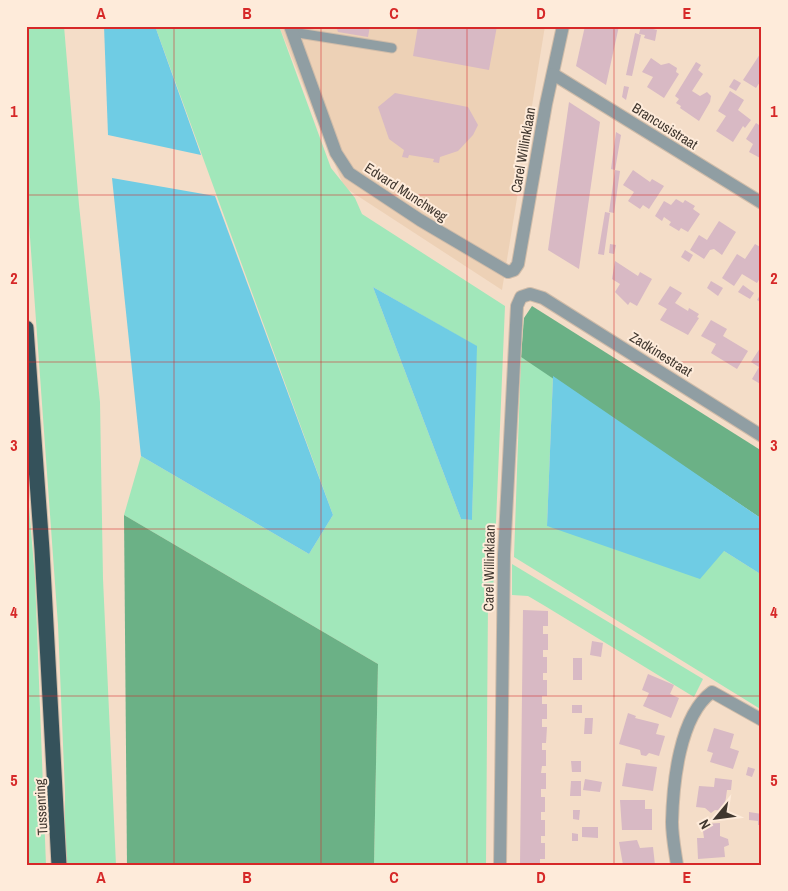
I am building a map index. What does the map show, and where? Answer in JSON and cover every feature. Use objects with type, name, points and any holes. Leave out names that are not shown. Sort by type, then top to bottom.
[{"type":"highway","name":"Tussenring","points":[[26,328],[49,666],[59,865]]},
{"type":"street","name":"Carel Willinklaan","points":[[506,272],[514,270],[518,264],[563,26]]},
{"type":"street","name":"Edvard Munchweg","points":[[291,29],[336,153],[350,173],[420,220],[506,272]]},
{"type":"street","name":"Brancusistraat","points":[[553,74],[762,203]]},
{"type":"street","name":"Carel Willinklaan","points":[[500,865],[504,554],[517,306],[521,297],[530,294],[543,298]]},
{"type":"street","name":"Zadkinestraat","points":[[543,298],[762,436]]},
{"type":"street","points":[[677,865],[672,824],[679,756],[699,705],[712,692],[762,720]]},
{"type":"lane","points":[[291,29],[392,48]]},
{"type":"shaded area","points":[[279,26],[545,26],[502,290],[344,187]]},
{"type":"green space","points":[[26,26],[64,26],[79,205],[100,402],[103,579],[116,865],[65,865],[65,792],[58,625],[26,182]]},
{"type":"green space","points":[[155,26],[279,26],[331,168],[355,198],[362,214],[505,306],[493,595],[488,600],[486,865],[374,865],[378,664],[124,515],[141,456],[309,554],[333,515]],"holes":[[[373,287],[476,346],[472,520],[461,519]]]},
{"type":"green space","points":[[532,306],[762,451],[762,519],[521,357],[524,318]]},
{"type":"green space","points":[[521,357],[553,376],[547,526],[724,551],[762,575],[762,710],[514,557]]},
{"type":"green space","points":[[26,471],[35,578],[46,865],[26,865]]},
{"type":"green space","points":[[124,515],[378,664],[374,865],[127,865]]},
{"type":"green space","points":[[512,564],[703,679],[694,697],[528,596],[512,595]]},
{"type":"water","points":[[104,26],[155,26],[201,155],[108,135]]},
{"type":"water","points":[[112,178],[215,196],[333,515],[309,554],[141,456]]},
{"type":"water","points":[[373,287],[477,346],[472,520],[461,519]]},
{"type":"water","points":[[553,376],[762,519],[762,575],[724,551],[700,579],[547,526]]},
{"type":"building","points":[[336,26],[370,26],[368,37],[338,32]]},
{"type":"building","points":[[418,26],[497,26],[489,70],[413,56]]},
{"type":"building","points":[[585,26],[619,26],[606,85],[576,66]]},
{"type":"building","points":[[641,26],[657,30],[655,41],[644,38],[645,35],[639,34]]},
{"type":"building","points":[[635,33],[641,35],[632,76],[626,75]]},
{"type":"building","points":[[762,51],[762,79],[756,88],[743,80]]},
{"type":"building","points":[[651,58],[661,65],[669,63],[677,68],[676,72],[679,74],[664,98],[647,87],[653,77],[642,72]]},
{"type":"building","points":[[696,62],[701,65],[698,70],[703,74],[692,91],[700,96],[707,92],[711,96],[710,102],[699,121],[680,108],[681,106],[676,103],[679,99],[675,96]]},
{"type":"building","points":[[734,79],[741,83],[736,91],[729,87]]},
{"type":"building","points":[[624,86],[629,87],[626,100],[622,97]]},
{"type":"building","points":[[730,91],[744,100],[738,110],[751,120],[745,128],[743,126],[733,142],[716,131],[726,116],[718,111]]},
{"type":"building","points":[[395,93],[468,107],[478,125],[473,135],[458,151],[440,157],[439,163],[433,162],[434,159],[409,155],[408,158],[402,157],[404,150],[389,139],[378,107]]},
{"type":"building","points":[[569,102],[600,122],[579,269],[548,250]]},
{"type":"building","points":[[756,123],[762,127],[762,159],[749,152],[753,144],[746,139]]},
{"type":"building","points":[[616,132],[621,135],[615,170],[611,169]]},
{"type":"building","points":[[615,170],[620,171],[614,213],[609,212]]},
{"type":"building","points":[[633,170],[650,182],[652,179],[664,186],[649,209],[643,205],[640,209],[628,201],[634,192],[623,185]]},
{"type":"building","points":[[676,199],[683,203],[685,200],[695,206],[693,209],[700,214],[688,232],[681,228],[679,231],[669,225],[671,222],[664,217],[662,221],[655,216],[664,201],[671,205]]},
{"type":"building","points":[[605,212],[610,213],[604,255],[598,254]]},
{"type":"building","points":[[719,221],[736,232],[722,255],[714,249],[710,250],[704,259],[690,250],[699,235],[707,240]]},
{"type":"building","points":[[610,244],[616,245],[614,254],[609,253]]},
{"type":"building","points":[[755,244],[762,248],[762,275],[757,283],[742,274],[734,286],[722,278],[737,254],[745,259]]},
{"type":"building","points":[[685,250],[693,255],[689,262],[681,257]]},
{"type":"building","points":[[615,261],[638,276],[640,272],[652,279],[637,306],[630,302],[628,305],[615,292],[620,284],[612,279]]},
{"type":"building","points":[[711,281],[723,288],[718,296],[707,288]]},
{"type":"building","points":[[743,285],[754,293],[750,299],[738,292]]},
{"type":"building","points":[[670,286],[682,293],[675,303],[688,311],[689,308],[699,314],[697,317],[699,318],[688,335],[660,320],[667,309],[658,304]]},
{"type":"building","points":[[762,292],[762,303],[757,300]]},
{"type":"building","points":[[711,320],[727,329],[723,336],[748,351],[737,369],[711,353],[716,344],[701,336]]},
{"type":"building","points":[[762,345],[762,385],[752,379],[759,367],[751,362]]},
{"type":"building","points":[[523,610],[548,611],[548,626],[543,626],[543,634],[548,634],[548,650],[543,650],[543,657],[547,657],[547,673],[543,673],[543,680],[547,680],[547,696],[542,696],[542,704],[547,704],[547,719],[542,719],[542,727],[547,727],[546,743],[542,743],[542,750],[546,750],[546,766],[542,766],[541,773],[546,773],[546,789],[541,789],[541,797],[545,797],[545,812],[541,812],[541,820],[545,820],[545,836],[541,836],[541,843],[545,843],[545,859],[540,859],[540,865],[520,865]]},
{"type":"building","points":[[592,641],[603,643],[601,657],[590,655]]},
{"type":"building","points":[[573,658],[582,658],[582,680],[573,680]]},
{"type":"building","points":[[648,674],[674,685],[670,694],[679,698],[671,718],[643,706],[649,693],[642,690]]},
{"type":"building","points":[[572,705],[582,705],[582,713],[572,713]]},
{"type":"building","points":[[628,713],[636,716],[635,718],[659,724],[656,734],[665,736],[659,756],[649,753],[646,756],[641,755],[640,750],[619,744]]},
{"type":"building","points":[[585,718],[593,718],[592,734],[584,734]]},
{"type":"building","points":[[714,728],[734,734],[730,748],[739,751],[733,769],[710,762],[713,753],[707,751]]},
{"type":"building","points":[[571,761],[581,761],[581,772],[572,772]]},
{"type":"building","points":[[626,763],[657,767],[653,791],[622,786]]},
{"type":"building","points":[[748,767],[755,769],[752,777],[746,775]]},
{"type":"building","points":[[715,778],[732,780],[731,790],[727,790],[724,811],[715,810],[711,813],[705,808],[696,807],[699,786],[714,787]]},
{"type":"building","points":[[585,779],[602,782],[600,792],[583,790]]},
{"type":"building","points":[[571,781],[581,781],[581,796],[570,796]]},
{"type":"building","points":[[620,800],[645,800],[645,809],[652,809],[652,830],[622,830]]},
{"type":"building","points":[[573,810],[580,810],[579,820],[573,819]]},
{"type":"building","points":[[749,812],[762,814],[762,825],[758,825],[758,821],[749,820]]},
{"type":"building","points":[[720,823],[720,836],[728,839],[729,845],[724,847],[725,857],[698,859],[697,838],[704,838],[702,824]]},
{"type":"building","points":[[582,827],[598,827],[598,838],[582,837]]},
{"type":"building","points":[[572,833],[578,834],[578,841],[572,841]]},
{"type":"building","points":[[637,840],[640,848],[653,847],[655,865],[623,865],[619,842]]}]
